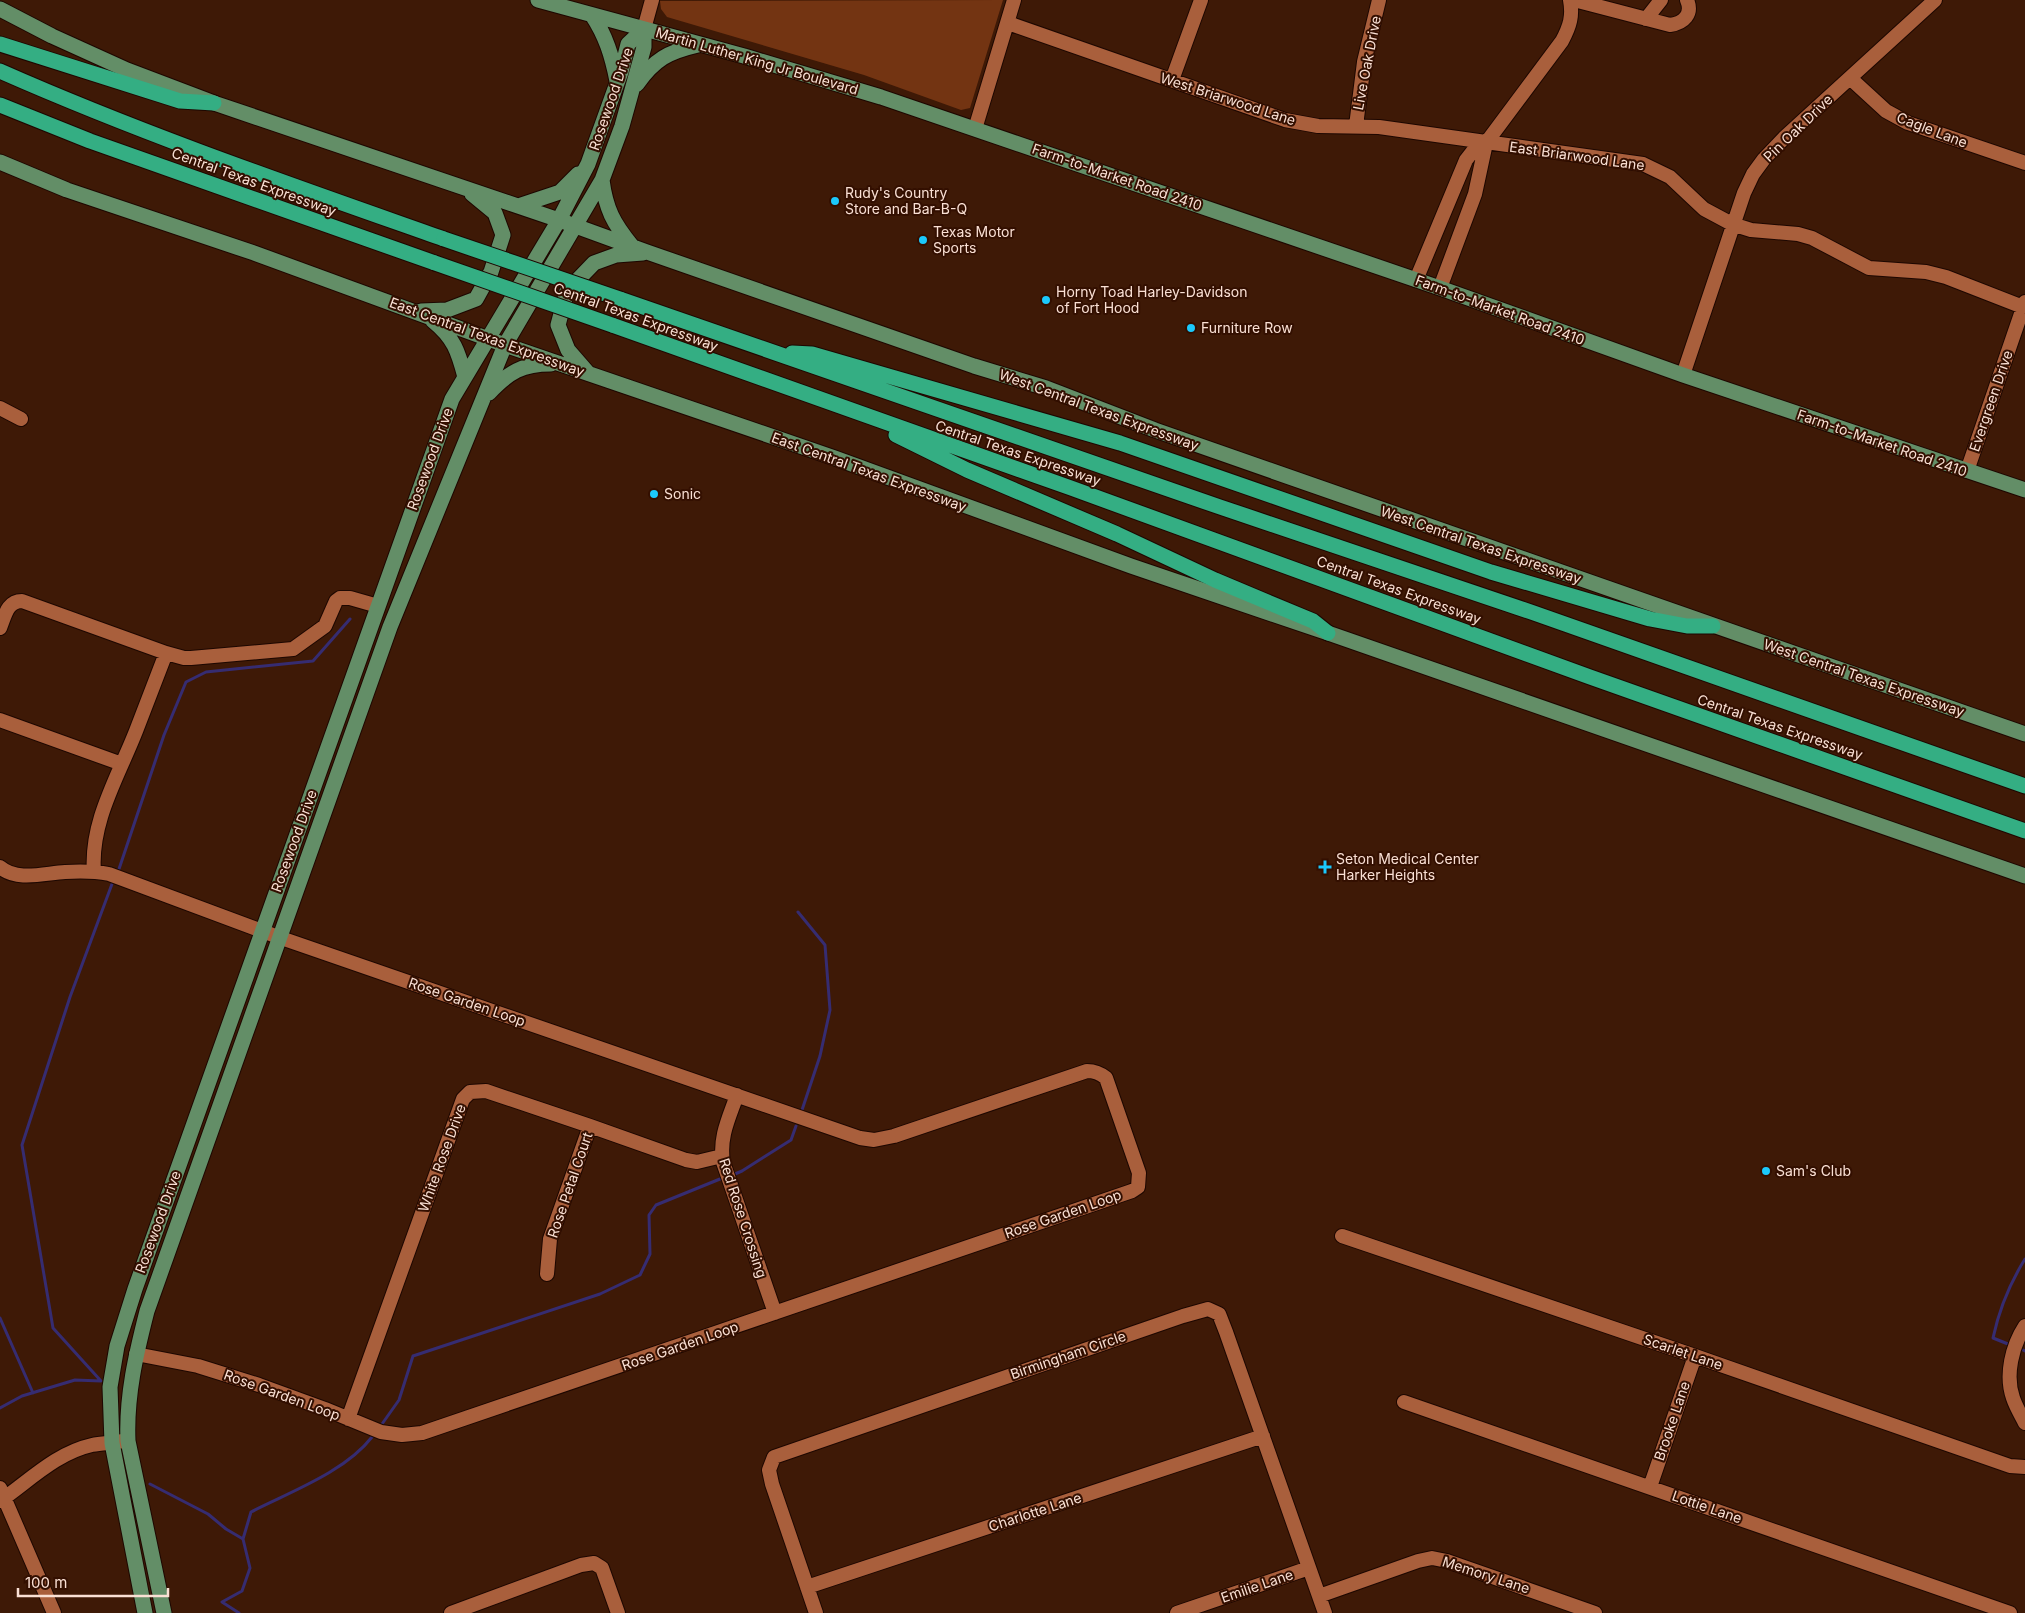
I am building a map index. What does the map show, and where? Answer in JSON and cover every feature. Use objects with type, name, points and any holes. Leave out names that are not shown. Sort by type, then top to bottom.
[{"type":"highway","points":[[0,44],[180,101],[214,103]]},
{"type":"highway","name":"Central Texas Expressway","points":[[0,71],[69,101],[210,156],[1220,507],[1532,612],[2025,786]]},
{"type":"highway","name":"Central Texas Expressway","points":[[0,105],[90,141],[1071,488],[1590,678],[2025,830]]},
{"type":"highway","points":[[773,352],[812,354],[1120,443],[1490,572],[1591,603],[1687,626],[1713,626]]},
{"type":"highway","points":[[877,420],[902,439],[968,470],[1313,621],[1328,633]]},
{"type":"main road","name":"Martin Luther King Jr Boulevard","points":[[538,0],[831,81],[975,129]]},
{"type":"main road","points":[[0,9],[52,36],[119,66],[214,103],[559,220],[647,252]]},
{"type":"main road","points":[[592,15],[603,31],[611,54],[617,81]]},
{"type":"main road","name":"Rosewood Drive","points":[[145,1613],[112,1443],[110,1387],[117,1346],[135,1289],[452,399],[559,220],[588,164],[628,44],[644,29]]},
{"type":"main road","name":"Rosewood Drive","points":[[164,1613],[128,1441],[127,1419],[136,1354],[147,1311],[390,627],[505,345],[602,180],[622,126],[632,91],[644,47],[644,29]]},
{"type":"main road","points":[[632,91],[649,68],[662,58],[675,51],[701,44]]},
{"type":"main road","name":"Farm-to-Market Road 2410","points":[[975,129],[1440,288],[1683,376],[2025,490]]},
{"type":"main road","name":"East Central Texas Expressway","points":[[0,162],[67,190],[254,253],[505,345],[835,458],[975,510],[1328,633]]},
{"type":"main road","points":[[518,206],[560,192],[588,164]]},
{"type":"main road","points":[[602,180],[609,211],[618,229],[632,246]]},
{"type":"main road","points":[[419,313],[447,310],[476,299],[491,272],[503,235],[495,213],[465,188]]},
{"type":"main road","points":[[588,374],[568,350],[558,325],[567,291],[594,263],[616,255],[647,252]]},
{"type":"main road","name":"West Central Texas Expressway","points":[[647,252],[938,353],[1046,388],[1154,430],[2025,734]]},
{"type":"main road","points":[[419,313],[445,331],[453,342],[465,377]]},
{"type":"main road","points":[[484,397],[503,378],[524,367],[561,364]]},
{"type":"main road","points":[[1328,633],[2025,876]]},
{"type":"street","points":[[644,29],[652,0]]},
{"type":"street","points":[[975,129],[1014,0]]},
{"type":"street","points":[[1172,80],[1201,0]]},
{"type":"street","name":"Live Oak Drive","points":[[1356,126],[1364,62],[1380,0]]},
{"type":"street","points":[[1416,280],[1466,160],[1473,152],[1486,143],[1562,41],[1570,26],[1572,12],[1570,0]]},
{"type":"street","points":[[1574,0],[1670,25],[1680,23],[1686,17],[1689,10],[1687,0]]},
{"type":"street","points":[[1646,19],[1662,0]]},
{"type":"street","name":"Pin Oak Drive","points":[[1683,376],[1732,224],[1753,174],[1784,138],[1936,0]]},
{"type":"street","name":"West Briarwood Lane","points":[[1008,23],[1285,120],[1318,126],[1379,128],[1486,143]]},
{"type":"street","name":"Cagle Lane","points":[[1850,78],[1886,111],[1908,123],[2025,163]]},
{"type":"street","points":[[1440,288],[1475,194],[1486,143]]},
{"type":"street","name":"East Briarwood Lane","points":[[1486,143],[1643,164],[1670,177],[1704,209],[1732,224],[1751,230],[1798,234],[1812,238],[1869,268],[1926,272],[2024,304]]},
{"type":"street","name":"Evergreen Drive","points":[[1967,471],[2024,304]]},
{"type":"street","points":[[0,408],[21,419]]},
{"type":"street","points":[[0,628],[9,606],[14,602],[22,601],[184,658],[293,650],[325,626],[336,601],[340,598],[350,598],[378,606]]},
{"type":"street","points":[[94,872],[93,855],[100,818],[166,653]]},
{"type":"street","points":[[0,720],[122,764]]},
{"type":"street","name":"Rose Garden Loop","points":[[1,872],[26,876],[65,872],[109,874],[281,938],[737,1095],[847,1135],[874,1140],[894,1136],[1087,1071],[1093,1071],[1106,1078],[1139,1173],[1138,1187],[1132,1191],[422,1434],[402,1436],[381,1432],[259,1385],[198,1366],[136,1354]]},
{"type":"street","name":"White Rose Drive","points":[[348,1419],[463,1099],[470,1092],[486,1091],[686,1160],[698,1162],[722,1156]]},
{"type":"street","name":"Red Rose Crossing","points":[[737,1095],[723,1136],[722,1156],[775,1313]]},
{"type":"street","name":"Rose Petal Court","points":[[547,1274],[550,1239],[590,1126]]},
{"type":"street","name":"Scarlet Lane","points":[[1342,1236],[2010,1466],[2025,1467]]},
{"type":"street","name":"Birmingham Circle","points":[[816,1613],[772,1484],[769,1470],[774,1457],[1208,1309],[1218,1314],[1325,1613]]},
{"type":"street","points":[[2025,1326],[2018,1336],[2011,1362],[2009,1379],[2013,1398],[2025,1423]]},
{"type":"street","name":"Brooke Lane","points":[[1650,1487],[1695,1356]]},
{"type":"street","name":"Lottie Lane","points":[[1404,1402],[2010,1613]]},
{"type":"street","name":"Charlotte Lane","points":[[807,1587],[1263,1436]]},
{"type":"street","points":[[54,1613],[2,1495],[53,1462],[73,1452],[91,1446],[128,1441]]},
{"type":"street","name":"Memory Lane","points":[[1319,1596],[1418,1561],[1432,1558],[1448,1560],[1596,1613]]},
{"type":"street","points":[[451,1613],[581,1565],[594,1563],[602,1568],[618,1613]]},
{"type":"street","name":"Emilie Lane","points":[[1177,1613],[1309,1568]]},
{"type":"shaded area","points":[[1003,0],[970,108],[961,110],[864,75],[667,17],[661,9],[660,1]]},
{"type":"waterway","points":[[119,869],[164,735],[186,682],[206,672],[313,661],[350,619]]},
{"type":"waterway","points":[[101,1381],[53,1328],[22,1145],[70,997],[112,884]]},
{"type":"waterway","points":[[798,912],[825,945],[830,1010],[820,1056],[802,1110]]},
{"type":"waterway","points":[[735,1174],[791,1140],[796,1126]]},
{"type":"waterway","points":[[382,1424],[399,1400],[413,1356],[600,1294],[640,1275],[650,1254],[649,1215],[656,1205],[720,1179]]},
{"type":"waterway","points":[[2008,1344],[1993,1338],[1998,1317],[2006,1297],[2025,1259]]},
{"type":"waterway","points":[[0,1318],[33,1393]]},
{"type":"waterway","points":[[0,1408],[22,1396],[75,1380],[101,1381]]},
{"type":"waterway","points":[[243,1539],[251,1512],[332,1471],[347,1461],[372,1437]]},
{"type":"waterway","points":[[150,1484],[208,1514],[226,1529],[243,1539],[250,1568],[242,1591],[222,1602],[239,1613]]},
{"type":"place","name":"Rudy's Country Store and Bar-B-Q","points":[[835,201]]},
{"type":"place","name":"Texas Motor Sports","points":[[923,240]]},
{"type":"place","name":"Horny Toad Harley-Davidson of Fort Hood","points":[[1046,300]]},
{"type":"place","name":"Furniture Row","points":[[1191,328]]},
{"type":"place","name":"Sonic","points":[[654,494]]},
{"type":"place","name":"Seton Medical Center Harker Heights","points":[[1325,867]]},
{"type":"place","name":"Sam's Club","points":[[1766,1171]]}]
